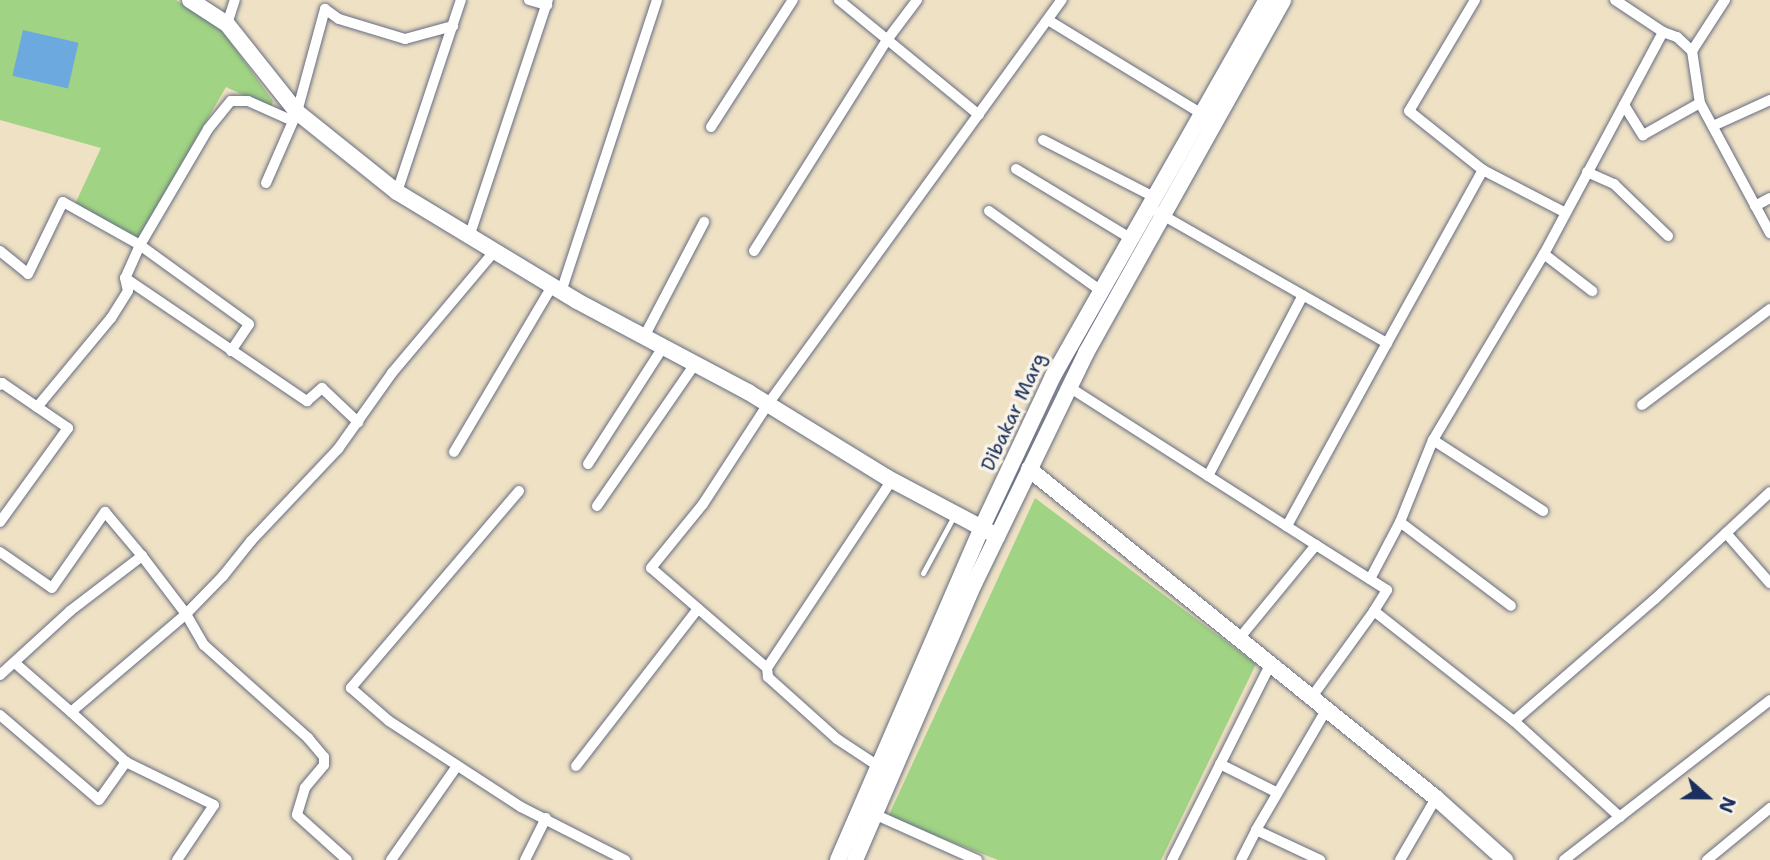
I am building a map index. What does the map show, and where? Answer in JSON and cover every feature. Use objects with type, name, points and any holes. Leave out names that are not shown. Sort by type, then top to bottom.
[{"type":"main road","points":[[190,0],[227,24],[295,116],[397,192],[557,289],[768,404],[892,480],[997,536]]},
{"type":"main road","name":"Dibakar Marg","points":[[855,860],[1029,469],[1155,206],[1202,114],[1267,0]]},
{"type":"main road","name":"Dibakar Marg","points":[[838,860],[982,527],[1053,376],[1130,238],[1155,206],[1283,0]]},
{"type":"main road","points":[[1029,469],[1436,798],[1505,860]]},
{"type":"street","points":[[227,24],[235,0]]},
{"type":"street","points":[[397,192],[461,0]]},
{"type":"street","points":[[469,237],[547,2],[529,0]]},
{"type":"street","points":[[454,452],[557,289],[657,0]]},
{"type":"street","points":[[839,0],[979,115]]},
{"type":"street","points":[[754,251],[887,40],[917,0]]},
{"type":"street","points":[[767,668],[651,568],[703,504],[768,404],[1062,0]]},
{"type":"street","points":[[1475,0],[1409,111],[1483,170],[1566,213]]},
{"type":"street","points":[[1615,0],[1662,32],[1677,37],[1692,51],[1700,103],[1770,233]]},
{"type":"street","points":[[1692,51],[1725,0]]},
{"type":"street","points":[[711,127],[789,2]]},
{"type":"street","points":[[327,5],[339,19],[405,39],[453,26]]},
{"type":"street","points":[[266,183],[295,116],[327,5]]},
{"type":"street","points":[[1048,20],[1202,114]]},
{"type":"street","points":[[1370,579],[1400,522],[1433,440],[1544,254],[1662,32]]},
{"type":"street","points":[[1713,126],[1770,100]]},
{"type":"street","points":[[37,407],[111,318],[128,291],[125,278],[140,245],[208,130],[232,101],[248,101],[295,116]]},
{"type":"street","points":[[1623,105],[1643,135],[1700,103]]},
{"type":"street","points":[[1043,140],[1387,343]]},
{"type":"street","points":[[1016,169],[1130,238]]},
{"type":"street","points":[[1287,526],[1483,170]]},
{"type":"street","points":[[1587,172],[1614,184],[1668,236]]},
{"type":"street","points":[[1755,206],[1770,198]]},
{"type":"street","points":[[0,251],[29,274],[63,202],[140,245],[249,324],[231,351]]},
{"type":"street","points":[[989,211],[1101,291]]},
{"type":"street","points":[[644,337],[704,222]]},
{"type":"street","points":[[71,712],[186,614],[338,449],[392,373],[494,252]]},
{"type":"street","points":[[1544,254],[1592,291]]},
{"type":"street","points":[[125,278],[307,401],[322,388],[358,422]]},
{"type":"street","points":[[1208,476],[1303,295]]},
{"type":"street","points":[[1642,405],[1770,309]]},
{"type":"street","points":[[588,464],[663,347]]},
{"type":"street","points":[[597,506],[695,364]]},
{"type":"street","points":[[0,385],[2,383],[68,428],[0,522]]},
{"type":"street","points":[[1069,387],[1387,590],[1311,698]]},
{"type":"street","points":[[1433,440],[1544,511]]},
{"type":"street","points":[[878,766],[837,739],[768,677],[767,668],[892,480]]},
{"type":"street","points":[[519,491],[351,688],[389,721],[521,807],[625,860]]},
{"type":"street","points":[[1514,721],[1770,492]]},
{"type":"street","points":[[0,552],[52,588],[105,512],[186,614],[204,645],[308,737],[324,757],[324,765],[305,788],[297,815],[347,860]]},
{"type":"street","points":[[1400,522],[1511,606]]},
{"type":"street","points":[[1726,533],[1770,583]]},
{"type":"street","points":[[1238,640],[1316,545]]},
{"type":"street","points":[[142,556],[70,611],[6,668],[71,712],[126,762],[214,804],[177,860]]},
{"type":"street","points":[[576,766],[698,609]]},
{"type":"street","points":[[1374,611],[1514,721],[1620,817]]},
{"type":"street","points":[[1172,860],[1270,665]]},
{"type":"street","points":[[1564,860],[1770,699]]},
{"type":"street","points":[[1241,860],[1276,792],[1326,710]]},
{"type":"street","points":[[0,715],[99,800],[126,762]]},
{"type":"street","points":[[1220,764],[1276,792]]},
{"type":"street","points":[[391,860],[457,766]]},
{"type":"street","points":[[1400,860],[1436,798]]},
{"type":"street","points":[[1707,860],[1770,808]]},
{"type":"street","points":[[874,814],[977,860]]},
{"type":"street","points":[[525,860],[546,818]]},
{"type":"street","points":[[1256,830],[1312,858]]},
{"type":"lane","points":[[922,573],[955,513]]},
{"type":"green space","points":[[0,0],[176,0],[221,29],[273,101],[271,108],[226,87],[138,239],[75,204],[101,148],[0,120]]},
{"type":"green space","points":[[1035,498],[1256,664],[1161,860],[998,860],[888,817]]},
{"type":"water","points":[[23,30],[79,43],[68,89],[12,76]]}]
